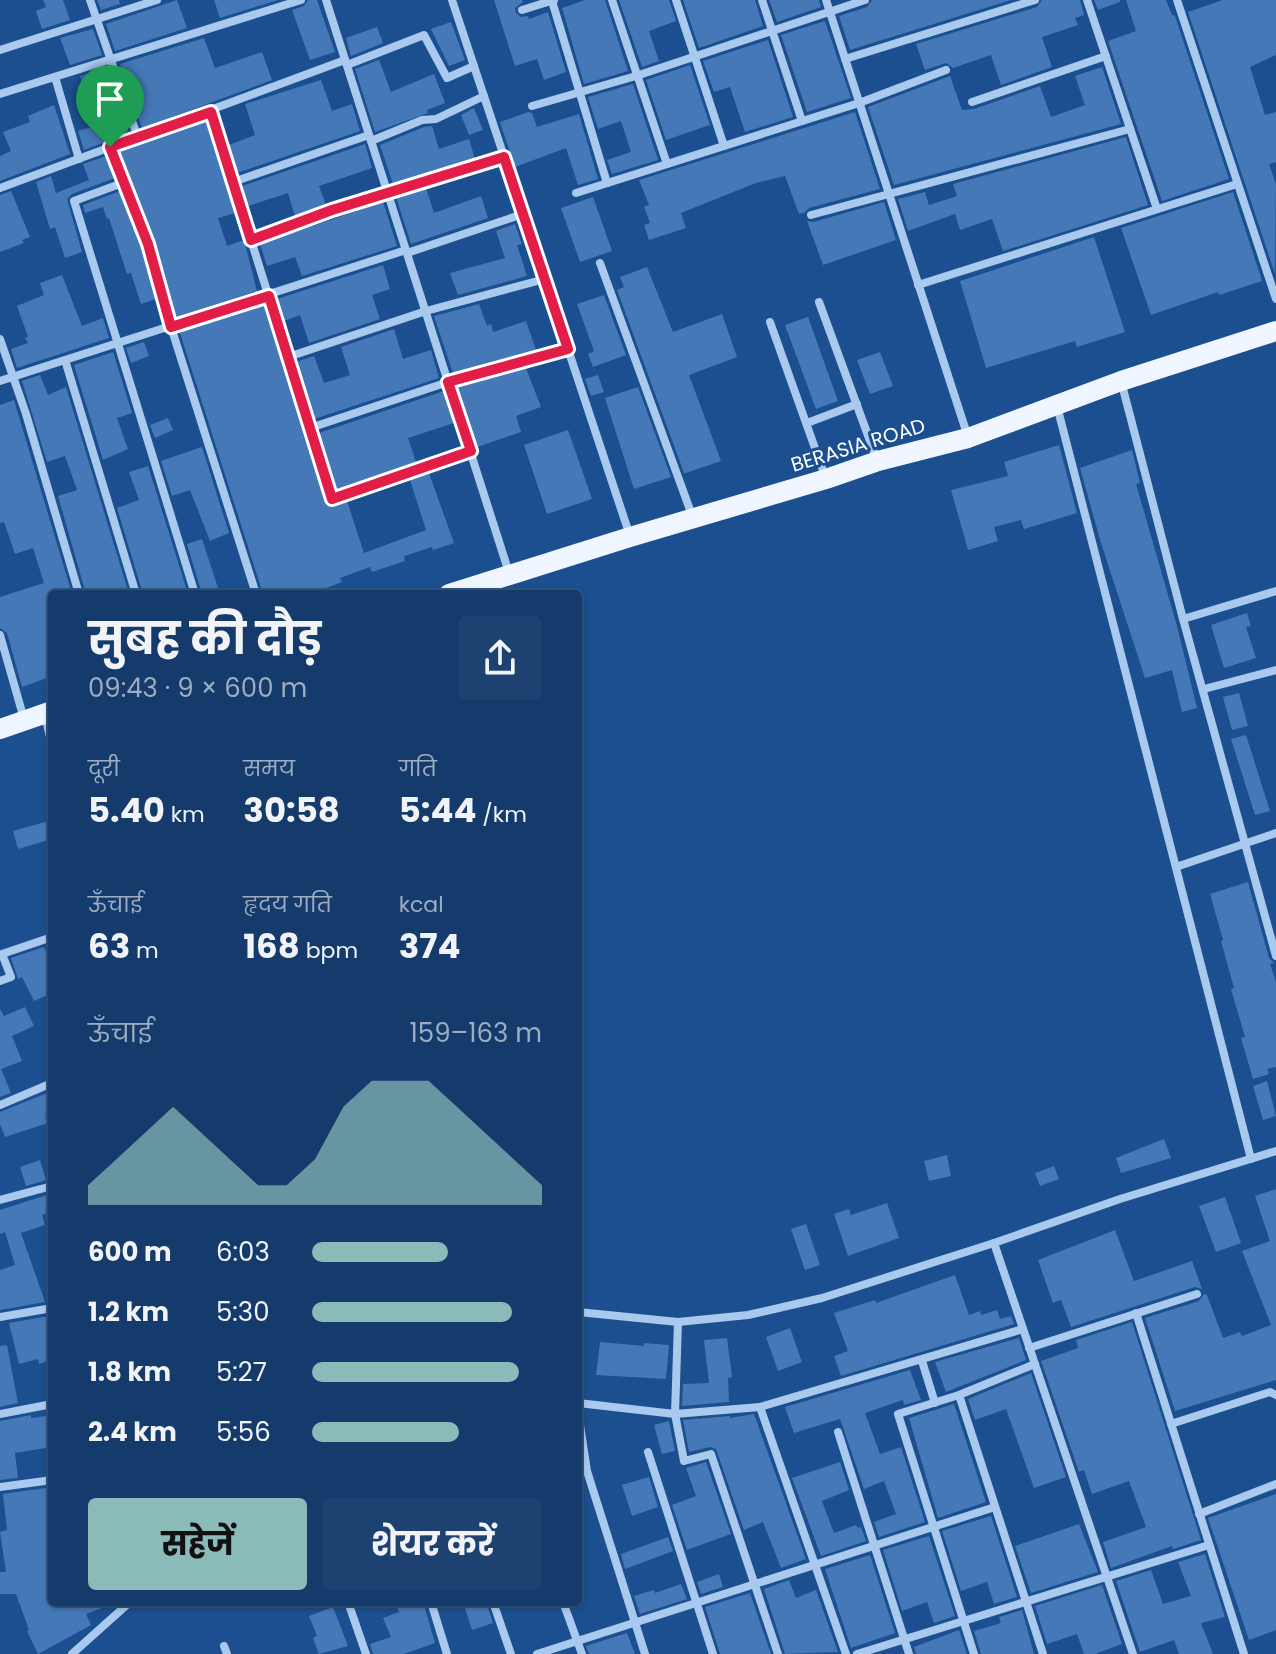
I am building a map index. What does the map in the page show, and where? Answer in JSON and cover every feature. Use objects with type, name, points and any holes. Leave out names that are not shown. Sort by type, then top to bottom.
[{"type":"main road","name":"BERASIA ROAD","points":[[463,590],[878,461],[968,438],[1121,381],[1276,331]]},
{"type":"main road","points":[[0,729],[40,714]]},
{"type":"street","points":[[90,0],[138,138]]},
{"type":"street","points":[[0,50],[157,0]]},
{"type":"street","points":[[0,94],[301,0]]},
{"type":"street","points":[[326,0],[511,576]]},
{"type":"street","points":[[452,0],[630,537]]},
{"type":"street","points":[[522,10],[553,0],[607,183]]},
{"type":"street","points":[[612,0],[667,164]]},
{"type":"street","points":[[676,0],[724,146]]},
{"type":"street","points":[[762,0],[802,121]]},
{"type":"street","points":[[826,0],[968,438]]},
{"type":"street","points":[[532,106],[636,76],[865,0]]},
{"type":"street","points":[[845,59],[1035,0]]},
{"type":"street","points":[[1087,0],[1157,209]]},
{"type":"street","points":[[1177,0],[1276,299]]},
{"type":"street","points":[[0,188],[424,35],[447,78],[474,66]]},
{"type":"street","points":[[972,102],[1106,56]]},
{"type":"street","points":[[576,193],[859,103],[946,70]]},
{"type":"street","points":[[55,77],[79,159]]},
{"type":"street","points":[[233,182],[422,120],[436,119],[484,96]]},
{"type":"street","points":[[211,112],[332,499],[471,451]]},
{"type":"street","points":[[811,215],[1130,129]]},
{"type":"street","points":[[110,147],[148,244],[171,327],[255,590]]},
{"type":"street","points":[[251,240],[332,210],[504,157]]},
{"type":"street","points":[[125,182],[74,201],[194,590]]},
{"type":"street","points":[[918,285],[1237,184]]},
{"type":"street","points":[[0,381],[523,214]]},
{"type":"street","points":[[600,263],[693,518]]},
{"type":"street","points":[[288,357],[426,311],[545,279]]},
{"type":"street","points":[[819,302],[878,461]]},
{"type":"street","points":[[770,322],[826,479]]},
{"type":"street","points":[[0,339],[26,414],[78,590]]},
{"type":"street","points":[[310,428],[448,382],[568,349]]},
{"type":"street","points":[[65,360],[135,590]]},
{"type":"street","points":[[1121,381],[1276,956]]},
{"type":"street","points":[[807,423],[857,404]]},
{"type":"street","points":[[1057,406],[1251,1159]]},
{"type":"street","points":[[1183,619],[1276,591]]},
{"type":"street","points":[[0,635],[48,735]]},
{"type":"street","points":[[1204,689],[1276,670]]},
{"type":"street","points":[[1176,867],[1276,833]]},
{"type":"street","points":[[0,981],[11,977],[2,954],[48,942]]},
{"type":"street","points":[[0,1105],[48,1085]]},
{"type":"street","points":[[582,1312],[678,1322],[748,1315],[822,1298],[1276,1151]]},
{"type":"street","points":[[0,1200],[48,1187]]},
{"type":"street","points":[[994,1243],[1133,1654]]},
{"type":"street","points":[[1029,1348],[1197,1294]]},
{"type":"street","points":[[0,1317],[48,1309]]},
{"type":"street","points":[[1136,1313],[1244,1654]]},
{"type":"street","points":[[678,1322],[675,1414],[684,1461],[711,1454],[778,1654]]},
{"type":"street","points":[[582,1403],[675,1414],[760,1407],[1023,1329]]},
{"type":"street","points":[[922,1361],[935,1403]]},
{"type":"street","points":[[974,1654],[898,1414],[959,1395],[1035,1364]]},
{"type":"street","points":[[1171,1424],[1270,1392],[1276,1395]]},
{"type":"street","points":[[959,1395],[1043,1654]]},
{"type":"street","points":[[0,1414],[48,1405]]},
{"type":"street","points":[[760,1407],[846,1654]]},
{"type":"street","points":[[838,1432],[909,1654]]},
{"type":"street","points":[[648,1452],[713,1654]]},
{"type":"street","points":[[582,1473],[645,1654]]},
{"type":"street","points":[[0,1487],[48,1481]]},
{"type":"street","points":[[1199,1514],[1276,1484]]},
{"type":"street","points":[[537,1654],[995,1507]]},
{"type":"street","points":[[857,1654],[1209,1545]]},
{"type":"street","points":[[72,1654],[126,1606]]},
{"type":"street","points":[[349,1606],[366,1654]]},
{"type":"street","points":[[432,1606],[447,1654]]},
{"type":"street","points":[[494,1606],[511,1654]]},
{"type":"street","points":[[564,1606],[582,1654]]},
{"type":"building","points":[[43,0],[63,0],[70,20],[42,29],[36,11],[46,7]]},
{"type":"building","points":[[97,0],[119,0],[120,4],[101,10]]},
{"type":"building","points":[[177,0],[187,28],[115,51],[106,24]]},
{"type":"building","points":[[214,0],[278,0],[220,18]]},
{"type":"building","points":[[308,0],[317,0],[335,52],[310,60],[292,10],[304,6]]},
{"type":"building","points":[[494,0],[522,0],[515,8],[516,13],[529,19],[548,12],[566,72],[544,80],[537,59],[515,66]]},
{"type":"building","points":[[585,0],[605,0],[628,71],[584,84],[562,8]]},
{"type":"building","points":[[619,0],[669,0],[676,21],[649,31],[659,61],[642,67]]},
{"type":"building","points":[[683,0],[755,0],[763,26],[699,48]]},
{"type":"building","points":[[769,0],[819,0],[821,7],[777,22]]},
{"type":"building","points":[[872,0],[1011,0],[850,50],[839,16],[867,7]]},
{"type":"building","points":[[1042,0],[1080,0],[1084,15],[1075,18],[1078,25],[1042,37],[1052,67],[1001,85],[991,55],[953,68],[946,63],[925,70],[916,44],[1037,7]]},
{"type":"building","points":[[1094,0],[1120,0],[1120,2],[1098,10]]},
{"type":"building","points":[[1126,0],[1166,0],[1175,16],[1229,179],[1162,201],[1108,41],[1136,31]]},
{"type":"building","points":[[1223,0],[1276,0],[1276,55],[1250,67],[1265,115],[1276,112],[1276,162],[1269,164],[1276,184],[1275,274],[1188,12]]},
{"type":"building","points":[[825,21],[851,98],[807,112],[781,35]]},
{"type":"building","points":[[451,22],[465,60],[449,66],[431,29]]},
{"type":"building","points":[[377,27],[383,43],[351,56],[346,38]]},
{"type":"building","points":[[93,29],[102,55],[70,65],[60,38]]},
{"type":"building","points":[[204,38],[215,68],[262,52],[272,80],[142,128],[120,64]]},
{"type":"building","points":[[768,40],[793,117],[745,132],[730,87],[714,92],[703,61]]},
{"type":"building","points":[[379,60],[391,92],[434,74],[445,103],[427,110],[428,113],[375,132],[355,69]]},
{"type":"building","points":[[690,65],[710,125],[666,140],[646,80]]},
{"type":"building","points":[[1102,67],[1121,124],[894,185],[868,107],[950,76],[962,110],[974,109],[1040,86],[1051,117],[1085,105],[1075,76]]},
{"type":"building","points":[[106,68],[129,133],[84,150],[78,131],[98,125],[99,121],[80,76]]},
{"type":"building","points":[[321,80],[332,111],[352,104],[360,131],[237,173],[229,145],[255,135],[245,104]]},
{"type":"building","points":[[633,84],[658,160],[612,174],[607,160],[631,152],[621,121],[598,129],[588,97]]},
{"type":"building","points":[[54,105],[70,154],[0,181],[0,156],[11,151],[3,132],[30,122],[28,116]]},
{"type":"building","points":[[474,108],[483,130],[469,135],[461,115]]},
{"type":"building","points":[[855,112],[880,189],[809,208],[799,214],[785,176],[756,183],[681,213],[686,228],[649,240],[644,225],[650,223],[644,207],[649,205],[639,180]]},
{"type":"building","points":[[532,113],[537,127],[579,114],[598,179],[578,185],[566,148],[515,167],[500,122]]},
{"type":"building","points":[[206,119],[235,213],[218,218],[227,246],[244,240],[257,291],[176,317],[155,242],[119,151]]},
{"type":"building","points":[[432,126],[439,149],[469,139],[475,159],[393,184],[380,145]]},
{"type":"building","points":[[1126,137],[1148,205],[1003,251],[992,219],[960,230],[955,214],[908,231],[898,199],[925,192],[929,205],[957,196],[953,184]]},
{"type":"building","points":[[365,144],[372,168],[319,186],[326,205],[295,216],[288,193],[248,206],[242,186]]},
{"type":"building","points":[[106,156],[115,178],[72,194],[67,199],[82,252],[65,258],[55,227],[50,229],[36,182],[51,176],[56,193],[89,180],[83,164]]},
{"type":"building","points":[[426,188],[434,213],[481,196],[488,218],[411,244],[396,197]]},
{"type":"building","points":[[11,191],[30,237],[22,240],[24,243],[0,252],[0,195]]},
{"type":"building","points":[[120,191],[141,246],[156,299],[141,304],[103,207],[85,213],[83,205]]},
{"type":"building","points":[[1233,192],[1262,281],[1151,315],[1121,228]]},
{"type":"building","points":[[593,197],[612,251],[580,262],[561,208]]},
{"type":"building","points":[[383,202],[397,246],[302,276],[295,257],[267,266],[260,244]]},
{"type":"building","points":[[884,202],[896,240],[823,265],[807,221],[813,222]]},
{"type":"building","points":[[515,224],[522,244],[517,245],[527,276],[458,295],[450,273],[505,258],[496,231]]},
{"type":"building","points":[[1094,237],[1125,332],[1077,347],[1075,341],[986,368],[960,281]]},
{"type":"building","points":[[383,265],[390,289],[372,295],[380,319],[309,343],[300,315],[284,321],[277,299]]},
{"type":"building","points":[[647,267],[673,332],[722,314],[737,357],[689,375],[721,461],[686,473],[617,290],[624,287],[620,277]]},
{"type":"building","points":[[62,275],[82,326],[103,318],[109,338],[17,368],[11,349],[28,343],[25,338],[28,337],[17,306],[44,295],[40,283]]},
{"type":"building","points":[[604,295],[626,355],[593,367],[588,354],[594,351],[577,304]]},
{"type":"building","points":[[263,303],[325,501],[331,506],[347,501],[364,553],[426,530],[410,480],[429,473],[454,543],[404,556],[405,561],[372,572],[370,567],[340,578],[342,582],[321,590],[262,590],[179,330]]},
{"type":"building","points":[[479,304],[487,326],[491,324],[493,332],[526,321],[536,350],[453,373],[434,316]]},
{"type":"building","points":[[808,317],[838,401],[816,409],[785,325]]},
{"type":"building","points":[[394,329],[403,359],[431,350],[439,378],[314,419],[296,362],[314,356],[324,383],[350,375],[341,347]]},
{"type":"building","points":[[144,342],[149,356],[131,363],[126,348]]},
{"type":"building","points":[[113,352],[132,413],[117,418],[128,449],[103,460],[74,365]]},
{"type":"building","points":[[880,352],[893,386],[870,394],[857,360]]},
{"type":"building","points":[[526,368],[541,407],[516,416],[521,432],[477,447],[457,387]]},
{"type":"building","points":[[40,375],[48,395],[66,387],[128,590],[85,590],[58,496],[77,490],[65,456],[47,462],[22,381]]},
{"type":"building","points":[[598,375],[604,392],[591,396],[585,379]]},
{"type":"building","points":[[638,387],[671,477],[634,489],[605,398]]},
{"type":"building","points":[[444,391],[454,423],[408,438],[416,462],[337,490],[319,433]]},
{"type":"building","points":[[14,400],[71,590],[48,590],[48,677],[22,687],[7,633],[0,628],[0,597],[44,583],[33,548],[15,554],[4,522],[0,523],[0,405]]},
{"type":"building","points":[[168,418],[173,430],[155,438],[150,425]]},
{"type":"building","points":[[568,430],[592,499],[547,514],[524,445]]},
{"type":"building","points":[[1059,445],[1077,513],[1024,529],[1021,520],[994,527],[998,541],[968,550],[951,490],[1008,476],[1004,462]]},
{"type":"building","points":[[202,447],[229,533],[210,541],[190,490],[172,496],[161,461]]},
{"type":"building","points":[[1132,450],[1140,483],[1136,484],[1197,708],[1182,712],[1172,670],[1145,678],[1080,468]]},
{"type":"building","points":[[148,466],[187,590],[142,590],[117,508],[139,500],[129,472]]},
{"type":"building","points":[[202,539],[219,590],[201,590],[187,544]]},
{"type":"building","points":[[1247,613],[1251,626],[1246,627],[1256,658],[1224,668],[1211,625]]},
{"type":"building","points":[[1239,693],[1248,726],[1232,730],[1223,697]]},
{"type":"building","points":[[1246,735],[1270,811],[1255,815],[1231,739]]},
{"type":"building","points":[[48,821],[48,840],[18,849],[13,831]]},
{"type":"building","points":[[1248,882],[1269,958],[1274,963],[1270,964],[1276,982],[1276,1067],[1267,1069],[1269,1074],[1253,1079],[1241,1038],[1245,1037],[1210,894]]},
{"type":"building","points":[[44,947],[48,956],[48,995],[34,1001],[22,977],[18,979],[11,958]]},
{"type":"building","points":[[25,1007],[34,1026],[12,1036],[22,1061],[1,1069],[11,1093],[0,1097],[0,1009],[4,1016]]},
{"type":"building","points":[[1267,1081],[1276,1116],[1263,1120],[1253,1086]]},
{"type":"building","points":[[48,1093],[48,1113],[45,1114],[48,1123],[5,1137],[0,1112]]},
{"type":"building","points":[[1164,1139],[1171,1158],[1121,1173],[1116,1158]]},
{"type":"building","points":[[947,1155],[951,1176],[929,1181],[924,1161]]},
{"type":"building","points":[[40,1160],[46,1180],[26,1186],[20,1167]]},
{"type":"building","points":[[1054,1166],[1059,1179],[1040,1186],[1035,1173]]},
{"type":"building","points":[[1276,1189],[1276,1380],[1175,1411],[1145,1318],[1199,1301],[1204,1294],[1223,1338],[1240,1332],[1242,1336],[1271,1325],[1242,1251],[1270,1241],[1255,1196]]},
{"type":"building","points":[[48,1195],[48,1213],[42,1215],[45,1225],[21,1233],[45,1302],[0,1310],[0,1270],[15,1265],[5,1232],[0,1234],[0,1210]]},
{"type":"building","points":[[1225,1197],[1241,1243],[1216,1252],[1199,1206]]},
{"type":"building","points":[[887,1203],[899,1238],[848,1256],[834,1214],[849,1209],[851,1215]]},
{"type":"building","points":[[806,1224],[820,1265],[805,1270],[791,1229]]},
{"type":"building","points":[[1115,1230],[1134,1281],[1192,1261],[1202,1289],[1195,1287],[1071,1327],[1061,1300],[1053,1303],[1038,1260]]},
{"type":"building","points":[[955,1275],[969,1315],[997,1310],[1000,1319],[1011,1316],[1014,1324],[841,1376],[834,1356],[848,1351],[834,1313],[875,1300],[876,1303]]},
{"type":"building","points":[[48,1316],[48,1361],[39,1364],[38,1359],[19,1364],[9,1323]]},
{"type":"building","points":[[1132,1322],[1201,1540],[1173,1549],[1172,1546],[1111,1568],[1103,1542],[1146,1527],[1129,1481],[1092,1494],[1084,1470],[1079,1472],[1041,1361],[1078,1348],[1076,1340]]},
{"type":"building","points":[[790,1328],[802,1362],[778,1371],[766,1337]]},
{"type":"building","points":[[727,1338],[732,1377],[728,1378],[729,1402],[682,1406],[683,1384],[709,1383],[704,1340]]},
{"type":"building","points":[[1019,1338],[1026,1360],[946,1392],[935,1362]]},
{"type":"building","points":[[600,1342],[669,1345],[666,1379],[596,1375]]},
{"type":"building","points":[[7,1345],[18,1403],[0,1407],[0,1346]]},
{"type":"building","points":[[910,1370],[921,1400],[904,1405],[903,1400],[865,1413],[880,1454],[901,1447],[925,1522],[879,1537],[874,1522],[896,1514],[884,1481],[864,1489],[840,1419],[794,1433],[785,1407]]},
{"type":"building","points":[[1031,1373],[1066,1477],[1034,1488],[1006,1409],[975,1420],[968,1399]]},
{"type":"building","points":[[954,1404],[986,1502],[938,1518],[909,1418]]},
{"type":"building","points":[[754,1414],[806,1559],[781,1568],[763,1522],[744,1530],[716,1449],[710,1447],[689,1452],[683,1420]]},
{"type":"building","points":[[31,1415],[31,1418],[48,1416],[48,1448],[15,1453],[18,1478],[0,1480],[0,1421]]},
{"type":"building","points":[[669,1421],[675,1451],[662,1454],[654,1425]]},
{"type":"building","points":[[706,1462],[731,1534],[687,1550],[672,1505],[696,1496],[686,1468]]},
{"type":"building","points":[[840,1462],[849,1490],[822,1501],[834,1533],[856,1525],[861,1527],[866,1541],[821,1556],[792,1478]]},
{"type":"building","points":[[649,1477],[658,1507],[632,1516],[622,1485]]},
{"type":"building","points":[[48,1488],[48,1606],[107,1606],[86,1614],[91,1625],[38,1654],[27,1631],[16,1594],[0,1594],[0,1572],[6,1572],[0,1532],[7,1530],[3,1494]]},
{"type":"building","points":[[1276,1494],[1276,1630],[1249,1640],[1208,1518]]},
{"type":"building","points":[[991,1516],[1017,1597],[994,1604],[987,1582],[961,1591],[942,1531]]},
{"type":"building","points":[[1079,1524],[1098,1572],[1031,1593],[1015,1546]]},
{"type":"building","points":[[929,1536],[955,1616],[934,1623],[927,1602],[902,1611],[883,1550]]},
{"type":"building","points":[[668,1537],[673,1551],[625,1569],[621,1554]]},
{"type":"building","points":[[1205,1554],[1225,1617],[1201,1623],[1213,1654],[1179,1654],[1174,1640],[1140,1652],[1116,1581],[1151,1570],[1163,1604],[1191,1596],[1178,1562]]},
{"type":"building","points":[[870,1555],[895,1633],[851,1648],[825,1569]]},
{"type":"building","points":[[719,1574],[723,1587],[701,1594],[697,1582]]},
{"type":"building","points":[[789,1580],[796,1598],[816,1590],[838,1652],[785,1654],[764,1589]]},
{"type":"building","points":[[681,1584],[687,1599],[640,1614],[634,1596]]},
{"type":"building","points":[[1102,1585],[1122,1644],[1095,1654],[1084,1654],[1077,1634],[1047,1644],[1035,1606]]},
{"type":"building","points":[[750,1593],[771,1654],[720,1654],[705,1607]]},
{"type":"building","points":[[397,1606],[424,1606],[435,1643],[404,1654],[373,1654],[370,1644],[391,1637],[383,1618],[399,1612]]},
{"type":"building","points":[[464,1606],[487,1606],[493,1623],[472,1630]]},
{"type":"building","points":[[333,1607],[348,1646],[319,1654],[313,1638],[317,1636],[309,1616]]},
{"type":"building","points":[[1022,1610],[1034,1654],[981,1654],[974,1631],[1001,1623],[999,1617]]},
{"type":"building","points":[[959,1630],[967,1654],[916,1654],[914,1647]]},
{"type":"building","points":[[627,1633],[635,1654],[589,1654],[586,1646]]},
{"type":"route","points":[[211,112],[251,240],[332,210],[504,157],[568,349],[448,382],[471,451],[332,499],[269,296],[171,327],[148,244],[110,147],[211,112]]}]
